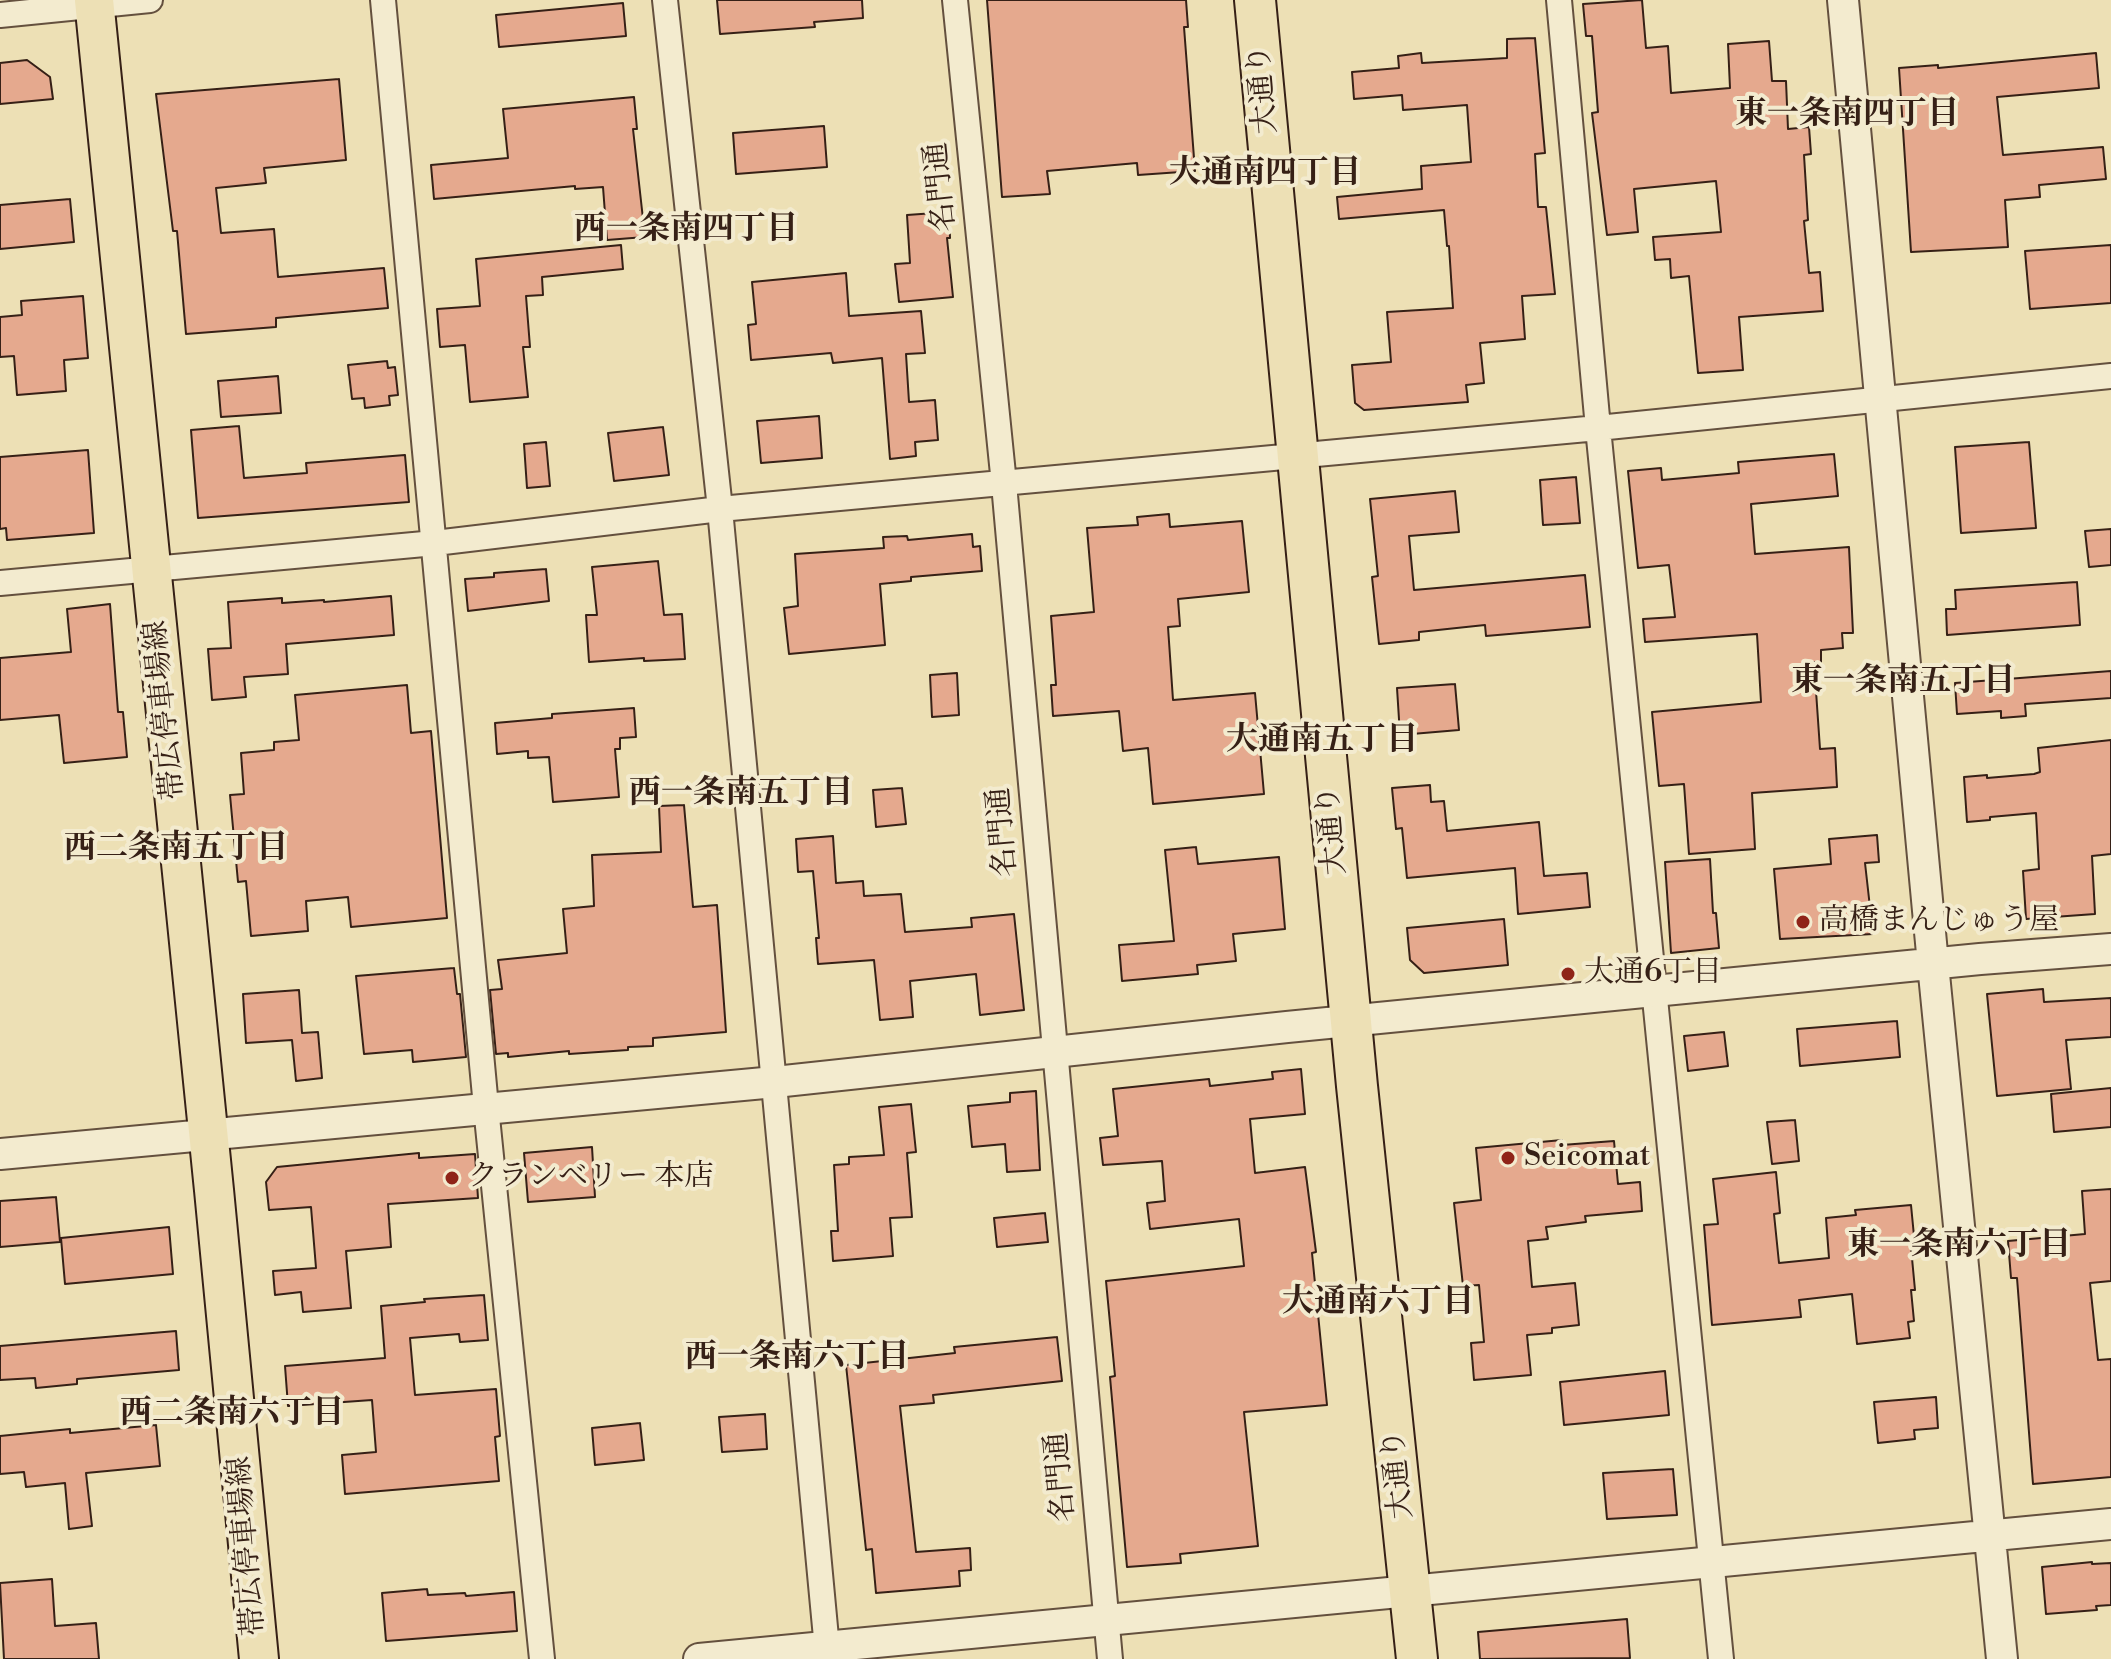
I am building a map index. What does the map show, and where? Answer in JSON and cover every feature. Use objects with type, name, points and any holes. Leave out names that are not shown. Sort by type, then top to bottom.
[{"type":"highway","name":"大通り","points":[[1255,0],[1351,1021],[1417,1659]]},
{"type":"main road","name":"帯広停車場線","points":[[94,3],[259,1659]]},
{"type":"street","points":[[0,15],[94,3],[150,0]]},
{"type":"street","points":[[383,0],[486,1107],[542,1659]]},
{"type":"street","points":[[665,0],[720,509],[827,1652]]},
{"type":"street","name":"名門通","points":[[955,0],[1004,484],[1110,1659]]},
{"type":"street","points":[[1559,0],[1598,428],[1721,1659]]},
{"type":"street","points":[[1843,0],[2002,1659]]},
{"type":"street","points":[[0,583],[435,543],[720,509],[1598,428],[2111,376]]},
{"type":"street","points":[[0,1154],[775,1082],[1351,1021],[2111,949]]},
{"type":"street","points":[[699,1659],[827,1652],[1106,1618],[2111,1524]]},
{"type":"building","points":[[717,0],[862,0],[863,18],[814,22],[815,27],[720,34]]},
{"type":"building","points":[[987,0],[1186,0],[1188,27],[1184,27],[1195,171],[1138,175],[1137,163],[1047,171],[1050,194],[1002,197]]},
{"type":"building","points":[[1642,0],[1646,48],[1668,46],[1671,93],[1730,88],[1728,44],[1769,41],[1772,81],[1786,81],[1788,129],[1809,127],[1811,154],[1804,155],[1808,220],[1804,221],[1809,273],[1820,272],[1823,311],[1739,317],[1743,370],[1698,373],[1689,276],[1671,278],[1670,259],[1655,260],[1653,237],[1721,232],[1716,181],[1634,189],[1638,232],[1607,235],[1592,113],[1598,112],[1592,36],[1586,36],[1583,4]]},
{"type":"building","points":[[623,3],[626,36],[499,47],[496,15]]},
{"type":"building","points":[[1535,38],[1545,153],[1535,154],[1538,207],[1546,207],[1555,294],[1522,296],[1525,339],[1480,343],[1484,383],[1466,385],[1468,402],[1364,410],[1355,403],[1352,365],[1391,362],[1387,312],[1453,308],[1449,246],[1444,210],[1339,219],[1337,197],[1422,189],[1421,166],[1471,162],[1467,105],[1403,110],[1402,95],[1354,99],[1352,72],[1399,68],[1398,56],[1421,53],[1422,63],[1507,58],[1507,39]]},
{"type":"building","points":[[2096,53],[2099,88],[1997,97],[2003,155],[2103,147],[2106,179],[2039,185],[2040,197],[2005,200],[2008,247],[1911,252],[1899,68],[1938,65],[1938,68]]},
{"type":"building","points":[[27,60],[50,77],[53,99],[0,104],[0,63]]},
{"type":"building","points":[[339,79],[346,160],[264,168],[266,183],[216,188],[221,233],[274,229],[278,277],[384,268],[388,308],[276,318],[276,327],[186,334],[177,231],[173,231],[156,94]]},
{"type":"building","points":[[634,97],[637,129],[633,129],[645,237],[607,240],[603,187],[575,189],[575,186],[434,199],[431,165],[508,158],[503,109]]},
{"type":"building","points":[[824,126],[827,167],[736,174],[733,133]]},
{"type":"building","points":[[70,199],[74,242],[0,249],[0,205]]},
{"type":"building","points":[[949,212],[950,238],[947,238],[953,297],[899,302],[895,264],[910,263],[907,215]]},
{"type":"building","points":[[621,245],[623,269],[542,277],[543,295],[526,296],[530,347],[523,347],[528,397],[470,402],[465,345],[440,347],[437,309],[480,306],[476,259]]},
{"type":"building","points":[[2111,245],[2111,303],[2030,309],[2025,251]]},
{"type":"building","points":[[846,273],[849,316],[921,311],[925,353],[906,354],[909,402],[935,400],[938,440],[915,442],[916,456],[890,459],[882,358],[833,363],[831,353],[751,360],[748,325],[756,324],[752,282]]},
{"type":"building","points":[[83,296],[88,358],[64,360],[66,391],[17,395],[14,356],[0,357],[0,317],[22,315],[21,301]]},
{"type":"building","points":[[387,361],[388,368],[395,367],[398,395],[389,396],[390,405],[365,408],[364,398],[352,399],[348,365]]},
{"type":"building","points":[[278,376],[281,413],[221,417],[218,381]]},
{"type":"building","points":[[819,416],[822,458],[761,463],[757,421]]},
{"type":"building","points":[[239,426],[244,478],[307,473],[306,463],[405,455],[409,502],[198,518],[191,430]]},
{"type":"building","points":[[663,427],[669,475],[614,481],[608,433]]},
{"type":"building","points":[[546,442],[550,486],[527,488],[524,444]]},
{"type":"building","points":[[2029,442],[2036,528],[1961,533],[1955,447]]},
{"type":"building","points":[[88,450],[94,533],[7,540],[6,528],[0,529],[0,457]]},
{"type":"building","points":[[1834,454],[1838,496],[1751,504],[1755,554],[1849,547],[1853,633],[1842,633],[1843,648],[1821,650],[1821,662],[1814,662],[1820,749],[1835,748],[1837,787],[1752,793],[1755,849],[1689,854],[1684,784],[1659,786],[1652,712],[1761,702],[1757,634],[1645,642],[1643,619],[1675,617],[1669,565],[1638,568],[1628,471],[1661,468],[1662,480],[1739,473],[1738,462]]},
{"type":"building","points":[[1576,477],[1580,523],[1543,525],[1540,480]]},
{"type":"building","points":[[1455,491],[1459,532],[1409,536],[1414,590],[1585,575],[1590,627],[1486,636],[1485,625],[1419,632],[1419,640],[1379,644],[1372,577],[1378,576],[1370,499]]},
{"type":"building","points":[[1169,514],[1170,527],[1242,521],[1249,592],[1178,599],[1180,626],[1168,627],[1173,700],[1255,693],[1264,794],[1153,804],[1148,748],[1123,751],[1119,711],[1053,716],[1051,685],[1056,685],[1051,616],[1094,612],[1087,528],[1138,525],[1137,517]]},
{"type":"building","points":[[2111,529],[2111,565],[2089,567],[2085,531]]},
{"type":"building","points":[[972,534],[973,547],[980,546],[982,571],[911,577],[911,581],[880,584],[885,645],[789,654],[784,608],[798,606],[795,554],[884,548],[883,537],[907,536],[908,540]]},
{"type":"building","points":[[658,561],[664,615],[682,614],[685,659],[589,662],[586,615],[597,615],[592,567]]},
{"type":"building","points":[[546,569],[549,601],[468,611],[465,579],[494,577],[494,573]]},
{"type":"building","points":[[2077,582],[2080,625],[1947,635],[1946,609],[1956,609],[1955,590]]},
{"type":"building","points":[[391,596],[394,635],[286,644],[288,674],[244,677],[246,697],[212,700],[208,649],[231,648],[228,602],[282,598],[282,603],[324,602]]},
{"type":"building","points":[[110,604],[118,712],[123,712],[127,757],[64,763],[59,715],[0,720],[0,658],[71,652],[67,609]]},
{"type":"building","points":[[2111,671],[2111,698],[2025,704],[2026,716],[2001,718],[2001,711],[1957,714],[1955,683]]},
{"type":"building","points":[[957,673],[959,715],[932,717],[930,675]]},
{"type":"building","points":[[1455,684],[1459,730],[1400,735],[1397,688]]},
{"type":"building","points":[[407,685],[411,733],[431,731],[447,918],[351,927],[348,897],[306,901],[308,931],[251,936],[246,881],[238,882],[230,795],[244,794],[241,753],[274,750],[274,742],[299,740],[295,695]]},
{"type":"building","points":[[634,708],[636,737],[620,738],[620,749],[615,749],[619,797],[553,802],[549,757],[528,758],[528,751],[497,754],[495,723],[552,718],[552,714]]},
{"type":"building","points":[[2111,740],[2111,854],[2092,856],[2095,914],[2026,919],[2023,871],[2039,869],[2036,813],[1967,822],[1964,777],[2034,774],[2040,772],[2038,748]]},
{"type":"building","points":[[1430,785],[1431,802],[1444,801],[1447,831],[1539,822],[1544,876],[1587,873],[1590,907],[1518,914],[1515,868],[1407,878],[1402,828],[1396,829],[1392,788]]},
{"type":"building","points":[[902,788],[906,824],[876,827],[873,790]]},
{"type":"building","points":[[684,805],[693,907],[717,905],[726,1032],[653,1038],[653,1046],[628,1047],[628,1050],[569,1054],[569,1051],[508,1057],[508,1053],[496,1054],[490,990],[502,989],[498,960],[567,953],[563,909],[594,906],[592,855],[661,852],[659,806]]},
{"type":"building","points":[[1877,835],[1879,862],[1865,863],[1873,934],[1780,939],[1774,869],[1831,864],[1829,839]]},
{"type":"building","points":[[833,836],[836,883],[863,881],[864,896],[901,894],[905,932],[972,927],[971,918],[1014,914],[1024,1010],[980,1015],[976,974],[910,981],[913,1017],[880,1020],[874,960],[818,964],[813,871],[798,872],[796,839]]},
{"type":"building","points":[[1196,847],[1198,864],[1279,857],[1285,929],[1233,934],[1236,961],[1197,965],[1198,974],[1122,981],[1119,945],[1174,941],[1165,850]]},
{"type":"building","points":[[1710,859],[1713,913],[1716,913],[1719,948],[1671,953],[1665,862]]},
{"type":"building","points":[[1504,919],[1508,965],[1424,973],[1410,960],[1407,928]]},
{"type":"building","points":[[454,968],[457,994],[460,994],[466,1057],[413,1062],[412,1050],[364,1054],[356,976]]},
{"type":"building","points":[[2043,989],[2044,1002],[2111,998],[2111,1037],[2066,1040],[2071,1089],[1997,1096],[1987,994]]},
{"type":"building","points":[[299,990],[302,1033],[318,1032],[322,1078],[296,1081],[292,1040],[246,1043],[243,994]]},
{"type":"building","points":[[1897,1021],[1900,1057],[1800,1066],[1797,1029]]},
{"type":"building","points":[[1724,1032],[1728,1066],[1688,1071],[1684,1036]]},
{"type":"building","points":[[1301,1069],[1305,1114],[1250,1119],[1255,1173],[1305,1167],[1316,1252],[1312,1253],[1327,1405],[1244,1412],[1258,1546],[1180,1554],[1181,1563],[1127,1567],[1110,1377],[1115,1376],[1106,1281],[1244,1266],[1239,1219],[1150,1229],[1147,1203],[1165,1201],[1162,1161],[1103,1165],[1100,1138],[1118,1136],[1113,1089],[1209,1079],[1210,1086],[1273,1079],[1272,1072]]},
{"type":"building","points":[[2111,1088],[2111,1127],[2054,1132],[2051,1094]]},
{"type":"building","points":[[1036,1091],[1040,1170],[1007,1172],[1005,1144],[972,1147],[968,1106],[1010,1102],[1010,1093]]},
{"type":"building","points":[[911,1104],[916,1152],[907,1153],[912,1217],[890,1218],[893,1256],[833,1261],[831,1231],[838,1231],[834,1165],[849,1164],[849,1157],[884,1155],[879,1107]]},
{"type":"building","points":[[1795,1120],[1799,1161],[1772,1164],[1767,1122]]},
{"type":"building","points":[[1562,1140],[1562,1145],[1614,1141],[1618,1184],[1640,1182],[1642,1211],[1585,1216],[1586,1222],[1546,1227],[1548,1239],[1528,1241],[1532,1287],[1575,1283],[1579,1325],[1552,1328],[1552,1333],[1527,1335],[1531,1375],[1474,1380],[1471,1343],[1484,1342],[1479,1285],[1463,1286],[1454,1203],[1481,1200],[1476,1148]]},
{"type":"building","points":[[592,1147],[595,1197],[528,1202],[524,1153]]},
{"type":"building","points":[[419,1153],[419,1158],[475,1154],[478,1198],[388,1204],[391,1247],[346,1251],[351,1308],[303,1312],[301,1292],[275,1295],[273,1271],[316,1268],[311,1207],[269,1210],[266,1182],[277,1167]]},
{"type":"building","points":[[1776,1172],[1780,1213],[1774,1214],[1779,1263],[1829,1258],[1826,1218],[1856,1215],[1855,1210],[1911,1205],[1914,1236],[1910,1237],[1915,1290],[1911,1290],[1914,1321],[1908,1322],[1910,1338],[1857,1344],[1852,1294],[1799,1300],[1801,1317],[1712,1325],[1704,1225],[1718,1224],[1713,1179]]},
{"type":"building","points":[[2111,1189],[2111,1281],[2090,1283],[2098,1360],[2111,1359],[2111,1477],[2033,1484],[2017,1278],[2011,1278],[2008,1241],[2085,1234],[2082,1191]]},
{"type":"building","points":[[56,1197],[60,1242],[0,1247],[0,1201]]},
{"type":"building","points":[[1045,1213],[1048,1242],[997,1247],[994,1218]]},
{"type":"building","points":[[169,1227],[173,1274],[65,1284],[61,1238]]},
{"type":"building","points":[[484,1295],[488,1340],[460,1342],[459,1334],[410,1338],[415,1395],[496,1389],[500,1436],[495,1437],[499,1481],[345,1494],[342,1455],[376,1452],[372,1400],[288,1406],[285,1366],[385,1358],[381,1306]]},
{"type":"building","points":[[176,1331],[179,1370],[77,1379],[77,1384],[36,1388],[35,1378],[0,1380],[0,1346]]},
{"type":"building","points":[[1057,1337],[1062,1381],[933,1395],[934,1403],[900,1406],[916,1552],[970,1548],[971,1570],[959,1571],[960,1586],[876,1593],[872,1549],[866,1550],[846,1365],[955,1353],[954,1347]]},
{"type":"building","points":[[1665,1371],[1669,1415],[1564,1425],[1560,1382]]},
{"type":"building","points":[[1936,1397],[1938,1428],[1914,1430],[1915,1439],[1878,1443],[1874,1402]]},
{"type":"building","points":[[765,1414],[767,1449],[722,1452],[719,1417]]},
{"type":"building","points":[[640,1423],[644,1460],[595,1465],[592,1428]]},
{"type":"building","points":[[156,1425],[160,1466],[86,1473],[92,1526],[69,1529],[65,1483],[26,1487],[24,1472],[0,1474],[0,1436]]},
{"type":"building","points":[[1673,1469],[1677,1515],[1607,1519],[1603,1473]]},
{"type":"building","points":[[2111,1563],[2111,1605],[2096,1606],[2097,1610],[2046,1614],[2042,1567]]},
{"type":"building","points":[[52,1579],[55,1626],[96,1623],[99,1659],[4,1659],[0,1583]]},
{"type":"building","points":[[427,1589],[428,1595],[514,1592],[517,1631],[386,1641],[382,1593]]},
{"type":"building","points":[[1627,1619],[1630,1658],[1480,1659],[1478,1632]]},
{"type":"place","name":"高橋まんじゅう屋","points":[[1803,922]]},
{"type":"place","name":"大通6丁目","points":[[1568,974]]},
{"type":"place","name":"Seicomat","points":[[1508,1158]]},
{"type":"place","name":"クランベリー 本店","points":[[452,1178]]},
{"type":"district","name":"東一条南四丁目","points":[[1847,115]]},
{"type":"district","name":"大通南四丁目","points":[[1265,174]]},
{"type":"district","name":"西一条南四丁目","points":[[686,230]]},
{"type":"district","name":"東一条南五丁目","points":[[1903,682]]},
{"type":"district","name":"大通南五丁目","points":[[1322,741]]},
{"type":"district","name":"西一条南五丁目","points":[[741,794]]},
{"type":"district","name":"西二条南五丁目","points":[[176,849]]},
{"type":"district","name":"東一条南六丁目","points":[[1959,1246]]},
{"type":"district","name":"大通南六丁目","points":[[1378,1303]]},
{"type":"district","name":"西一条南六丁目","points":[[797,1358]]},
{"type":"district","name":"西二条南六丁目","points":[[232,1414]]}]
